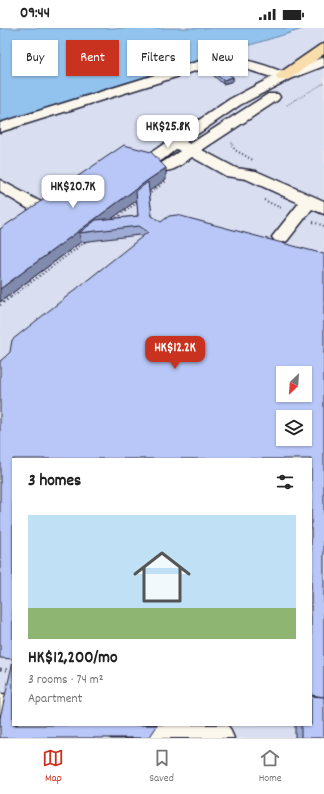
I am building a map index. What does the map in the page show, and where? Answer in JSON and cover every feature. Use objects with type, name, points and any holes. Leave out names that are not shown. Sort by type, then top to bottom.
[{"type":"main road","points":[[282,77],[324,48]]},
{"type":"street","points":[[0,128],[206,63],[222,60],[246,64],[282,77]]},
{"type":"street","points":[[160,170],[181,138],[235,102],[282,77],[324,61]]},
{"type":"street","points":[[160,170],[269,100],[324,72]]},
{"type":"street","points":[[181,138],[197,147],[232,172],[250,175],[316,205],[281,237]]},
{"type":"street","points":[[0,185],[50,214]]},
{"type":"street","points":[[0,710],[12,711]]},
{"type":"street","points":[[126,726],[218,738]]},
{"type":"path","points":[[113,220],[160,170]]},
{"type":"path","points":[[0,305],[88,239]]},
{"type":"path","points":[[0,669],[12,671]]},
{"type":"shaded area","points":[[306,28],[324,28],[324,738],[0,738],[0,124],[79,97],[148,76],[190,76],[190,63],[198,61],[198,76],[248,76],[248,46]]},
{"type":"water","points":[[0,28],[306,28],[248,46],[248,40],[198,40],[198,61],[190,63],[190,40],[127,40],[127,76],[148,76],[79,97],[0,124]]},
{"type":"building","points":[[218,76],[233,77],[223,80]]},
{"type":"building","points":[[124,145],[151,152],[166,168],[0,289],[0,229]]},
{"type":"building","points":[[148,182],[152,216],[161,222],[169,216],[177,215],[324,254],[324,697],[312,695],[312,458],[12,458],[12,659],[0,658],[0,361],[10,352],[12,340],[148,232],[139,226],[79,233],[96,220],[138,216],[136,191]]},
{"type":"building","points":[[12,665],[12,726],[157,726],[149,738],[0,738],[0,718]]},
{"type":"building","points":[[312,696],[324,697],[324,738],[301,738],[301,726],[312,726]]}]
